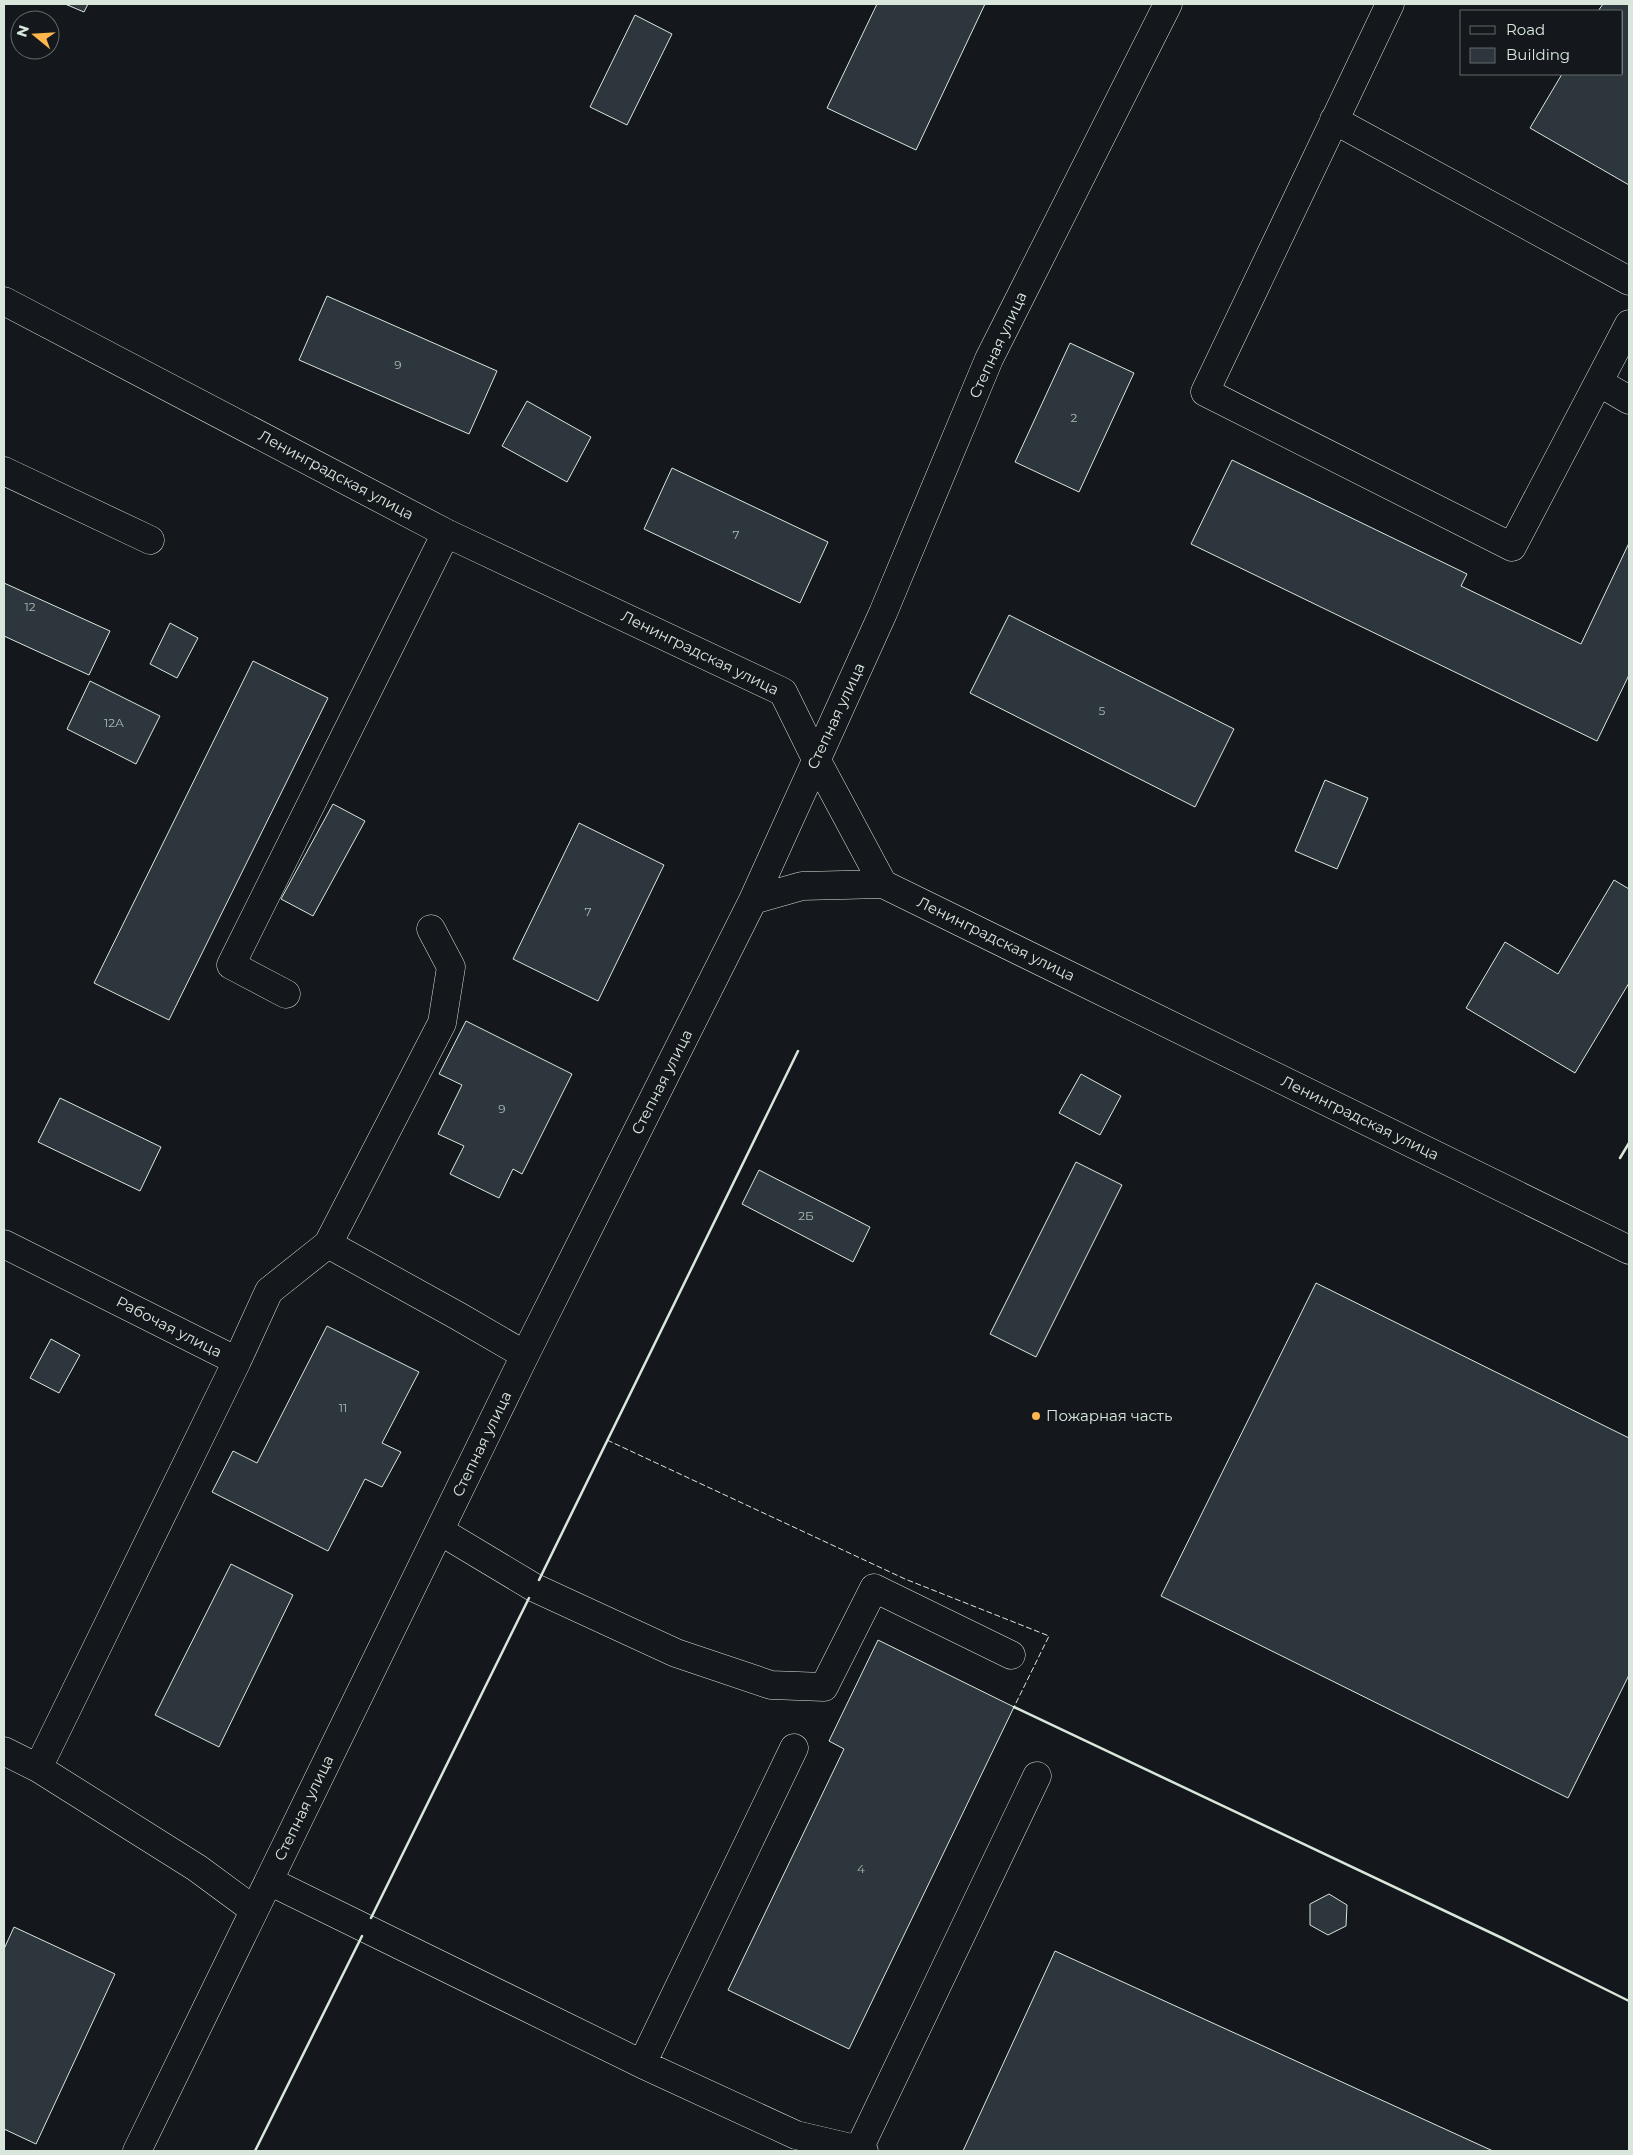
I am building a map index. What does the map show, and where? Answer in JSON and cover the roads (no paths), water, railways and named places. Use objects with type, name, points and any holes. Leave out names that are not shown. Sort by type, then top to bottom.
[{"type":"street","name":"Степная улица","points":[[137,2151],[524,1356],[753,900],[883,613],[989,359],[1168,4]]},
{"type":"street","points":[[1390,4],[1205,392],[1512,547],[1600,383],[1629,324]]},
{"type":"street","points":[[1334,120],[1629,281]]},
{"type":"street","name":"Ленинградская улица","points":[[4,301],[446,533],[783,692],[816,759],[883,884],[1629,1250]]},
{"type":"street","points":[[1600,383],[1629,400]]},
{"type":"street","points":[[4,471],[150,540]]},
{"type":"street","points":[[286,994],[230,965],[446,533]]},
{"type":"street","points":[[753,900],[802,886],[883,884]]},
{"type":"street","points":[[430,929],[451,967],[442,1023],[328,1244],[458,1316],[524,1356]]},
{"type":"street","name":"Рабочая улица","points":[[4,1244],[237,1361],[269,1291],[328,1244]]},
{"type":"street","points":[[38,1768],[237,1361]]},
{"type":"street","points":[[440,1531],[535,1588],[676,1653],[771,1685],[824,1687],[874,1588],[1012,1655]]},
{"type":"street","points":[[642,2064],[794,1748]]},
{"type":"street","points":[[4,1751],[38,1768],[197,1868],[254,1910]]},
{"type":"street","points":[[269,1881],[642,2064],[796,2135],[862,2150],[1037,1776]]},
{"type":"place","name":"Пожарная часть","points":[[1036,1416]]}]
